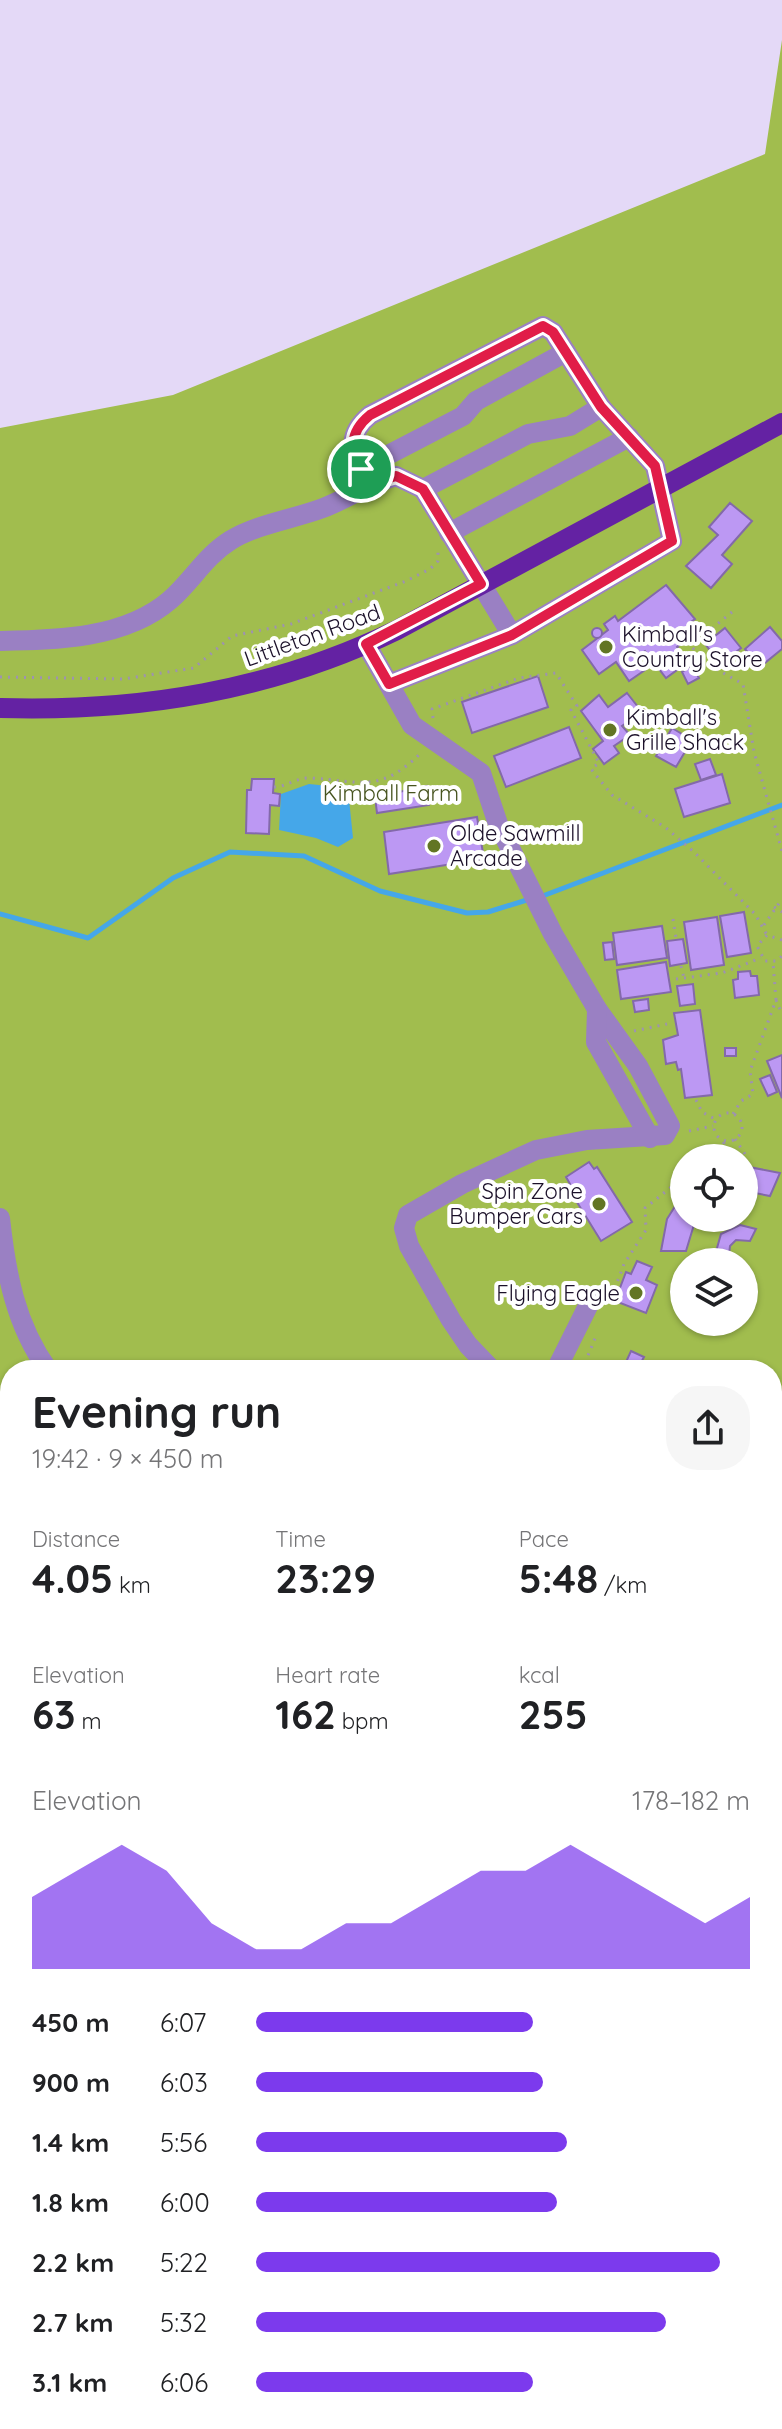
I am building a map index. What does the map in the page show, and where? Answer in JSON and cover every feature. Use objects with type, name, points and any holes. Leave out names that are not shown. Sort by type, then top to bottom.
[{"type":"main road","name":"Littleton Road","points":[[0,708],[90,709],[185,699],[255,684],[366,644],[782,423]]},
{"type":"lane","points":[[363,477],[353,435],[370,415],[543,326],[553,332],[601,407],[655,466],[672,541],[512,635],[389,684]]},
{"type":"lane","points":[[0,641],[79,635],[138,619],[170,600],[200,564],[233,539],[327,507],[363,477],[463,416],[476,401],[566,352]]},
{"type":"lane","points":[[423,489],[528,434],[570,426],[601,407]]},
{"type":"lane","points":[[449,533],[629,437]]},
{"type":"lane","points":[[363,477],[396,476],[423,489],[512,635]]},
{"type":"lane","points":[[366,644],[412,725],[481,773],[514,858],[553,934],[597,1009],[644,1077],[670,1126],[665,1135],[650,1138],[587,1140],[536,1150],[451,1190],[408,1215],[405,1237],[409,1246],[451,1320],[482,1360]]},
{"type":"lane","points":[[597,1009],[596,1042],[650,1138]]},
{"type":"lane","points":[[0,1218],[16,1310],[41,1360]]},
{"type":"lane","points":[[562,1360],[601,1300]]},
{"type":"path","points":[[0,677],[123,679],[194,668],[232,636],[291,624],[364,599],[430,569],[438,561],[439,547],[449,533]]},
{"type":"path","points":[[732,612],[691,646],[707,664],[743,684],[754,752],[782,851]]},
{"type":"path","points":[[274,787],[303,779],[358,784],[390,777],[407,766],[432,741],[432,709],[519,678],[556,673],[577,706],[571,710],[599,763],[591,769],[612,795],[676,836],[763,926],[767,935],[782,940]]},
{"type":"path","points":[[763,926],[782,899]]},
{"type":"path","points":[[774,907],[782,912]]},
{"type":"path","points":[[673,919],[676,938]]},
{"type":"path","points":[[761,958],[757,946],[767,935]]},
{"type":"path","points":[[773,962],[782,956]]},
{"type":"path","points":[[676,979],[722,973],[761,958],[773,962]]},
{"type":"path","points":[[773,962],[776,1000],[782,1014]]},
{"type":"path","points":[[681,966],[684,978]]},
{"type":"path","points":[[733,1114],[738,1104],[753,1094],[750,1071],[776,1000]]},
{"type":"path","points":[[614,1033],[667,1024]]},
{"type":"path","points":[[696,1100],[702,1112],[716,1120]]},
{"type":"path","points":[[724,1141],[714,1132],[716,1120],[721,1115],[733,1114]]},
{"type":"path","points":[[733,1114],[741,1125],[735,1139]]},
{"type":"path","points":[[724,1141],[735,1139]]},
{"type":"path","points":[[735,1139],[738,1144]]},
{"type":"path","points":[[601,1300],[646,1230],[645,1208],[670,1188]]},
{"type":"path","points":[[586,1360],[598,1330]]},
{"type":"green space","name":"Kimball Farm","points":[[782,40],[782,1360],[0,1360],[0,428],[173,395],[765,154]]},
{"type":"water","points":[[309,784],[329,786],[349,799],[353,838],[338,847],[316,838],[279,830],[281,794]]},
{"type":"building","points":[[730,503],[752,521],[722,555],[732,564],[711,588],[686,566],[718,535],[709,527]]},
{"type":"building","points":[[666,585],[695,619],[688,624],[694,634],[677,647],[688,662],[666,678],[645,651],[636,657],[645,670],[629,681],[616,662],[599,674],[582,650],[608,630],[604,624],[615,616],[618,621]]},
{"type":"building","points":[[770,627],[782,641],[782,649],[760,667],[745,649]]},
{"type":"building","points":[[597,628],[602,633],[597,638],[592,633]]},
{"type":"building","points":[[725,628],[741,648],[721,664],[705,644]]},
{"type":"building","points":[[692,666],[699,678],[688,684],[682,672]]},
{"type":"building","points":[[538,676],[548,707],[472,733],[462,702]]},
{"type":"building","name":"Kimball's Grille Shack","points":[[627,693],[642,712],[622,726],[630,735],[614,746],[619,753],[604,764],[593,749],[603,741],[581,711],[599,695],[608,707]]},
{"type":"building","points":[[569,727],[581,758],[506,787],[494,756]]},
{"type":"building","points":[[672,728],[692,740],[676,767],[656,756]]},
{"type":"building","points":[[710,759],[716,775],[701,780],[695,764]]},
{"type":"building","points":[[722,774],[730,803],[684,817],[675,789]]},
{"type":"building","points":[[252,779],[274,779],[273,793],[280,794],[279,806],[270,805],[269,834],[246,833],[247,790],[251,790]]},
{"type":"building","points":[[427,786],[429,805],[377,813],[375,797]]},
{"type":"building","name":"Olde Sawmill Arcade","points":[[477,817],[484,859],[389,874],[384,832]]},
{"type":"building","points":[[744,912],[751,953],[727,957],[720,916]]},
{"type":"building","points":[[717,917],[724,965],[691,970],[684,922]]},
{"type":"building","points":[[662,926],[667,958],[617,965],[613,933]]},
{"type":"building","points":[[683,939],[687,963],[670,966],[667,941]]},
{"type":"building","points":[[612,942],[614,959],[605,960],[603,943]]},
{"type":"building","points":[[666,962],[671,992],[621,999],[617,970]]},
{"type":"building","points":[[750,971],[751,976],[757,976],[759,995],[735,998],[733,980],[738,979],[738,972]]},
{"type":"building","points":[[693,984],[695,1004],[680,1006],[677,986]]},
{"type":"building","points":[[648,999],[649,1010],[635,1012],[633,1001]]},
{"type":"building","points":[[700,1010],[712,1095],[685,1098],[681,1069],[678,1070],[676,1062],[666,1064],[663,1040],[678,1035],[674,1013]]},
{"type":"building","points":[[725,1048],[736,1048],[736,1056],[725,1056]]},
{"type":"building","points":[[782,1055],[782,1098],[767,1061]]},
{"type":"building","points":[[770,1075],[777,1092],[768,1096],[760,1079]]},
{"type":"building","name":"Spin Zone Bumper Cars","points":[[589,1162],[594,1169],[597,1167],[632,1222],[601,1241],[567,1186],[570,1184],[566,1177]]},
{"type":"building","points":[[758,1169],[780,1173],[770,1196],[758,1194]]},
{"type":"building","points":[[670,1214],[670,1232],[692,1232],[687,1248],[661,1251]]},
{"type":"building","points":[[754,1232],[750,1241],[736,1240],[730,1248],[717,1248],[721,1234]]},
{"type":"building","name":"Flying Eagle","points":[[637,1261],[652,1267],[646,1280],[657,1285],[646,1313],[615,1301],[626,1272],[631,1274]]},
{"type":"building","points":[[631,1351],[644,1357],[642,1360],[627,1360]]},
{"type":"waterway","points":[[540,897],[782,805]]},
{"type":"waterway","points":[[0,914],[88,938],[173,878],[230,852],[304,856],[380,891],[467,913],[488,912],[530,899]]},
{"type":"place","name":"Kimball's Country Store","points":[[606,647]]},
{"type":"place","name":"Kimball's Grille Shack","points":[[610,730]]},
{"type":"place","name":"Olde Sawmill Arcade","points":[[434,846]]},
{"type":"place","name":"Spin Zone Bumper Cars","points":[[599,1204]]},
{"type":"place","name":"Flying Eagle","points":[[636,1293]]},
{"type":"route","points":[[543,326],[549,327],[601,407],[655,466],[672,541],[512,635],[389,684],[366,644],[481,584],[423,489],[396,476],[366,485],[361,469],[353,435],[370,415],[543,326]]}]
